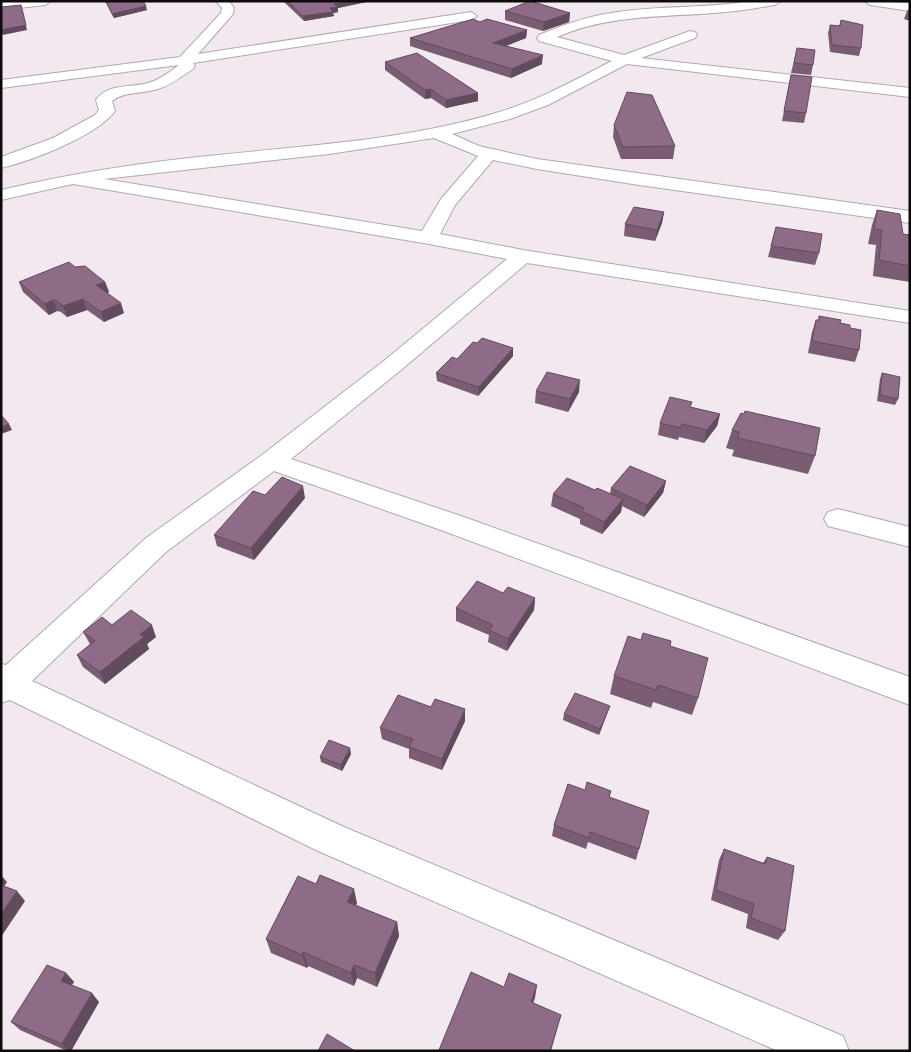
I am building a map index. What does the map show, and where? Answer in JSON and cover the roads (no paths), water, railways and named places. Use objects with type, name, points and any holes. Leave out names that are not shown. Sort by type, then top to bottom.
[{"type":"street","points":[[1,6],[45,1]]},
{"type":"street","points":[[1,163],[52,144],[95,122],[104,116],[107,111],[104,100],[110,95],[158,84],[190,60],[227,14],[228,8],[222,1]]},
{"type":"street","points":[[544,38],[565,28],[593,19],[633,14],[729,9],[775,1]]},
{"type":"street","points":[[870,1],[910,7]]},
{"type":"street","points":[[457,6],[470,16],[484,21]]},
{"type":"street","points":[[1,84],[190,60],[338,35],[470,16]]},
{"type":"street","points":[[528,33],[626,60],[910,93]]},
{"type":"street","points":[[1,196],[72,179],[293,152],[436,132],[522,110],[580,84],[626,60],[690,35]]},
{"type":"street","points":[[436,132],[454,144],[522,161],[703,190],[910,217]]},
{"type":"street","points":[[429,238],[435,221],[468,177],[490,153]]},
{"type":"street","points":[[72,179],[429,238],[523,256],[910,317]]},
{"type":"street","points":[[523,256],[393,365],[271,461],[156,545],[4,683],[331,839],[828,1051]]},
{"type":"street","points":[[271,461],[452,523],[761,638],[910,690]]},
{"type":"street","points":[[838,519],[910,537]]}]
